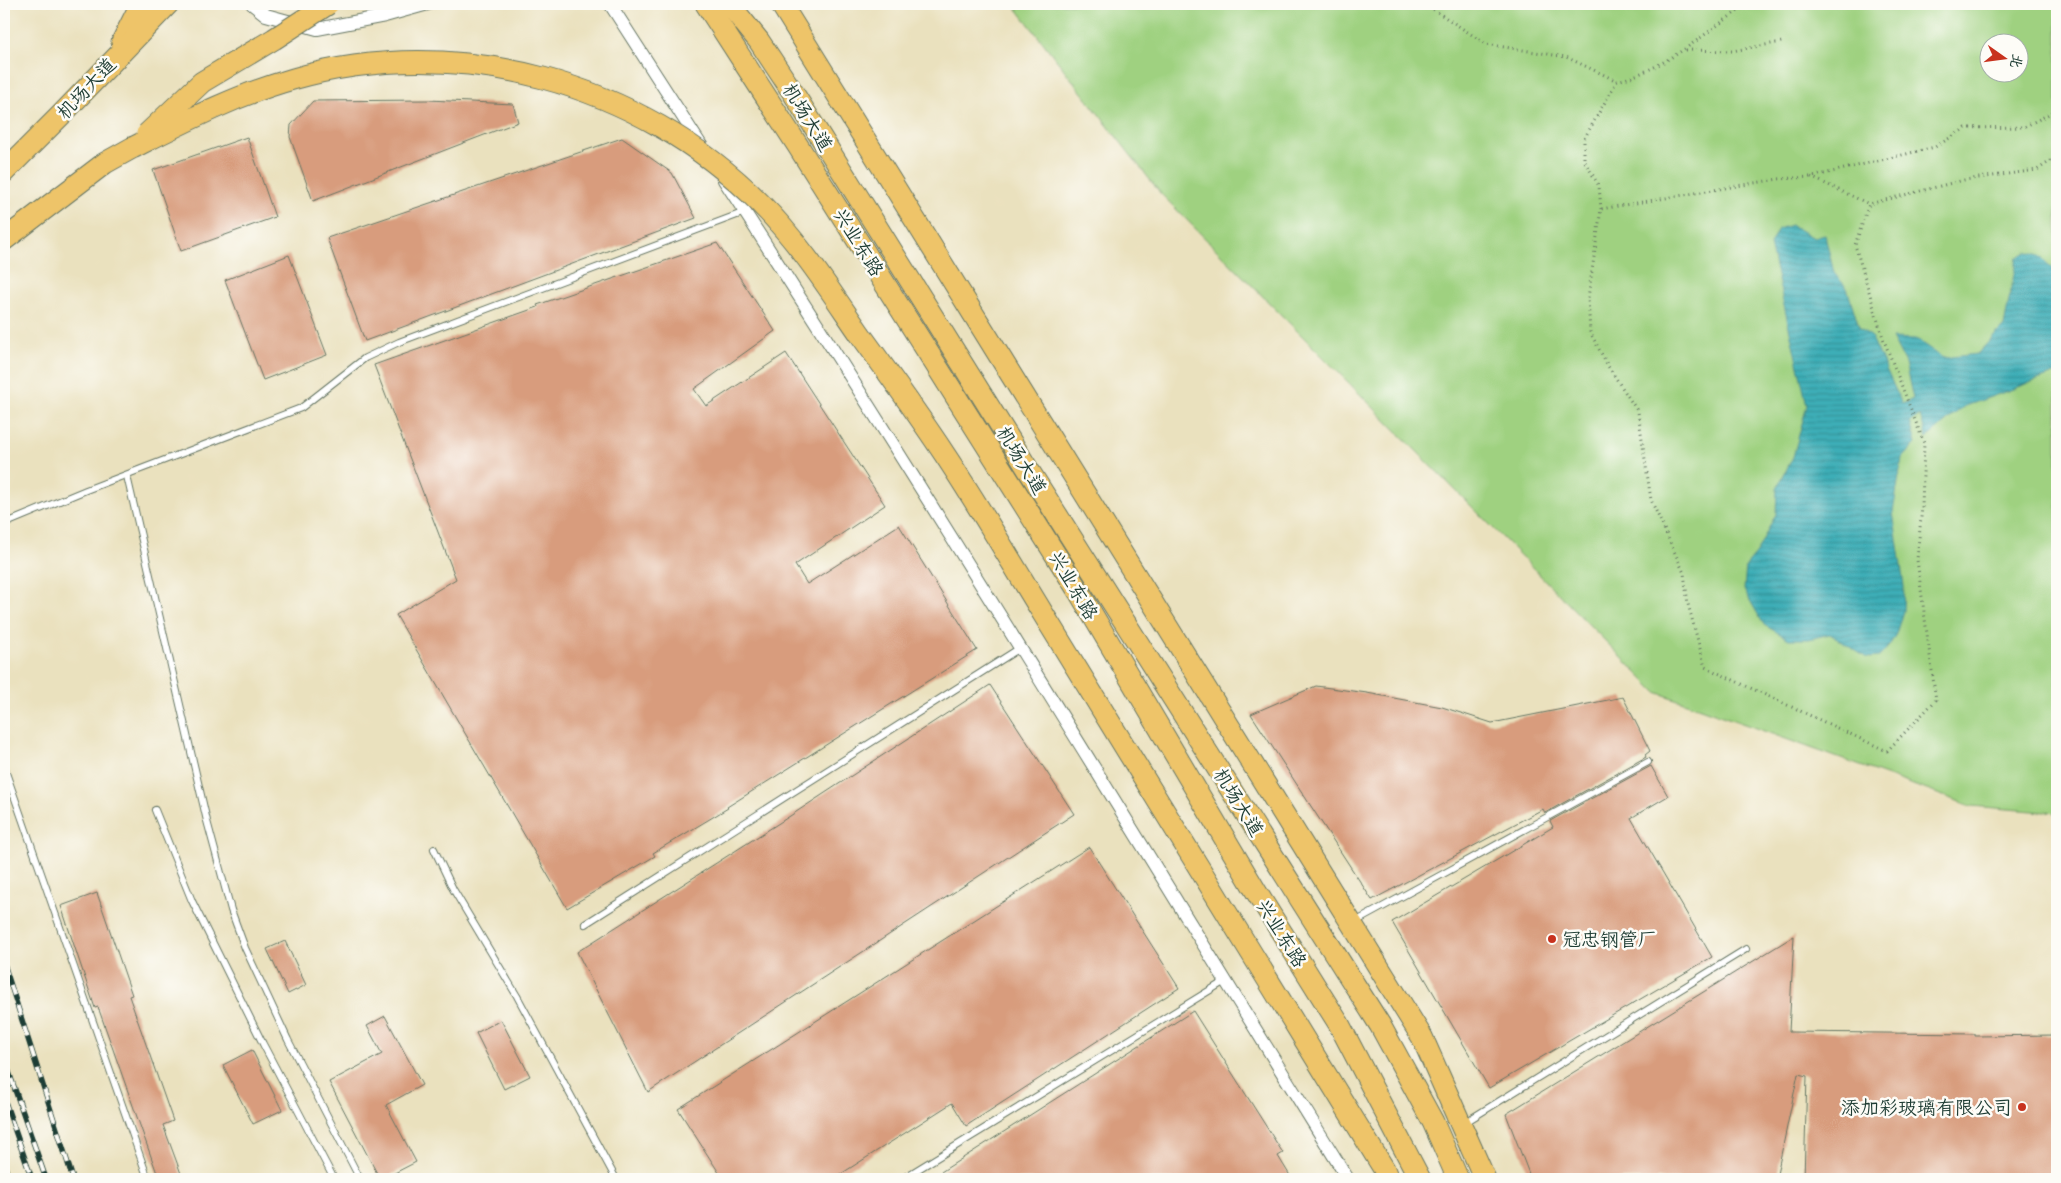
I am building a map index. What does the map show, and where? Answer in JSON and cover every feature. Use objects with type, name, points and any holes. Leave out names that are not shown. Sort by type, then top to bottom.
[{"type":"main road","points":[[114,58],[141,4]]},
{"type":"main road","name":"机场大道","points":[[4,172],[168,4]]},
{"type":"main road","points":[[132,148],[202,82],[274,40],[328,4]]},
{"type":"main road","name":"兴业东路","points":[[706,4],[809,162],[1079,592],[1257,894],[1339,1024],[1420,1179]]},
{"type":"main road","name":"机场大道","points":[[729,4],[759,41],[792,91],[1031,474],[1380,1024],[1433,1122],[1458,1179]]},
{"type":"main road","points":[[781,4],[1422,1037],[1485,1179]]},
{"type":"main road","points":[[4,240],[105,163],[132,148],[216,107],[254,91],[295,78],[340,68],[394,62],[445,62],[520,71],[570,85],[615,102],[657,123],[702,153],[759,202],[796,244],[946,457],[1384,1169],[1388,1179]]},
{"type":"street","points":[[252,4],[266,15],[317,29],[385,16],[428,4]]},
{"type":"street","points":[[610,4],[811,314],[1348,1179]]},
{"type":"lane","points":[[4,524],[86,490],[127,476],[301,408],[365,358],[399,342],[745,212]]},
{"type":"lane","points":[[127,476],[207,821],[231,910],[245,948],[284,1031],[360,1179]]},
{"type":"lane","points":[[585,924],[1020,648]]},
{"type":"lane","points":[[1351,924],[1648,762]]},
{"type":"lane","points":[[4,767],[148,1179]]},
{"type":"lane","points":[[155,810],[192,901],[263,1044],[334,1179]]},
{"type":"lane","points":[[434,849],[453,889],[517,996],[616,1179]]},
{"type":"lane","points":[[1461,1125],[1746,949]]},
{"type":"lane","points":[[902,1179],[1226,981]]},
{"type":"path","points":[[1425,4],[1486,44],[1566,57],[1617,81],[1636,76],[1684,50],[1738,11],[1739,4]]},
{"type":"path","points":[[1684,50],[1732,51],[1782,42]]},
{"type":"path","points":[[1617,81],[1584,139],[1584,160],[1599,186],[1601,209],[1588,298],[1590,332],[1608,366],[1638,412],[1651,500],[1684,573],[1688,604],[1705,667],[1887,751],[1936,700],[1916,560],[1922,507],[1924,443],[1882,338],[1855,245],[1869,204]]},
{"type":"path","points":[[1601,209],[1778,179],[1810,177],[1935,147],[1966,128],[2024,127],[2057,110]]},
{"type":"path","points":[[1810,177],[1869,204],[1964,180],[2036,170],[2057,157]]},
{"type":"green space","points":[[1013,4],[2057,4],[2057,813],[1971,806],[1656,692],[1161,194]]},
{"type":"water","points":[[1791,225],[1814,238],[1825,235],[1834,273],[1847,288],[1859,327],[1872,338],[1902,404],[1913,399],[1905,363],[1892,338],[1916,339],[1943,358],[1977,354],[2004,326],[2017,258],[2026,252],[2040,256],[2057,274],[2057,373],[1963,407],[1927,438],[1920,415],[1910,422],[1916,444],[1902,459],[1893,512],[1904,586],[1903,611],[1896,634],[1889,646],[1879,657],[1867,658],[1830,634],[1809,639],[1789,639],[1764,625],[1744,590],[1746,566],[1755,555],[1776,514],[1777,488],[1793,457],[1807,405],[1770,245],[1778,229]]},
{"type":"building","points":[[428,100],[513,104],[518,122],[313,201],[290,137],[291,125],[313,101]]},
{"type":"building","points":[[247,137],[275,217],[181,251],[153,170]]},
{"type":"building","points":[[622,138],[672,173],[696,218],[365,341],[327,238]]},
{"type":"building","points":[[717,243],[775,331],[694,389],[706,406],[786,353],[885,505],[795,565],[807,584],[899,525],[977,650],[728,808],[653,853],[655,856],[567,908],[396,615],[456,579],[374,365],[538,307],[537,305]]},
{"type":"building","points":[[289,255],[327,355],[263,380],[225,280]]},
{"type":"building","points":[[990,685],[1074,814],[648,1092],[577,952]]},
{"type":"building","points":[[1316,686],[1442,707],[1492,723],[1623,697],[1650,751],[1645,755],[1646,757],[1545,813],[1543,809],[1372,900],[1251,714]]},
{"type":"building","name":"冠忠钢管厂","points":[[1651,766],[1668,796],[1631,818],[1712,957],[1489,1088],[1392,922],[1553,827],[1550,821]]},
{"type":"building","points":[[1089,847],[1179,988],[966,1126],[952,1103],[833,1179],[723,1179],[678,1109]]},
{"type":"building","points":[[97,893],[132,995],[129,996],[173,1121],[163,1125],[183,1179],[159,1179],[98,1007],[95,1008],[61,906]]},
{"type":"building","points":[[1794,936],[1789,1032],[1975,1034],[1975,1036],[2057,1035],[2057,1179],[1804,1179],[1807,1076],[1798,1074],[1776,1179],[1531,1179],[1506,1114]]},
{"type":"building","points":[[285,941],[306,985],[288,994],[267,949]]},
{"type":"building","points":[[1193,1011],[1283,1153],[1278,1156],[1292,1179],[930,1179]]},
{"type":"building","points":[[385,1016],[422,1085],[386,1105],[416,1162],[380,1179],[329,1082],[382,1054],[367,1026]]},
{"type":"building","points":[[501,1020],[530,1076],[504,1089],[476,1033]]},
{"type":"building","points":[[252,1050],[282,1110],[253,1124],[223,1065]]},
{"type":"railway","points":[[4,964],[73,1179]]},
{"type":"railway","points":[[4,1058],[46,1179]]},
{"type":"railway","points":[[4,1099],[32,1179]]},
{"type":"railway","points":[[4,1164],[9,1179]]},
{"type":"place","name":"冠忠钢管厂","points":[[1552,939]]},
{"type":"place","name":"添加彩玻璃有限公司","points":[[2022,1107]]}]
